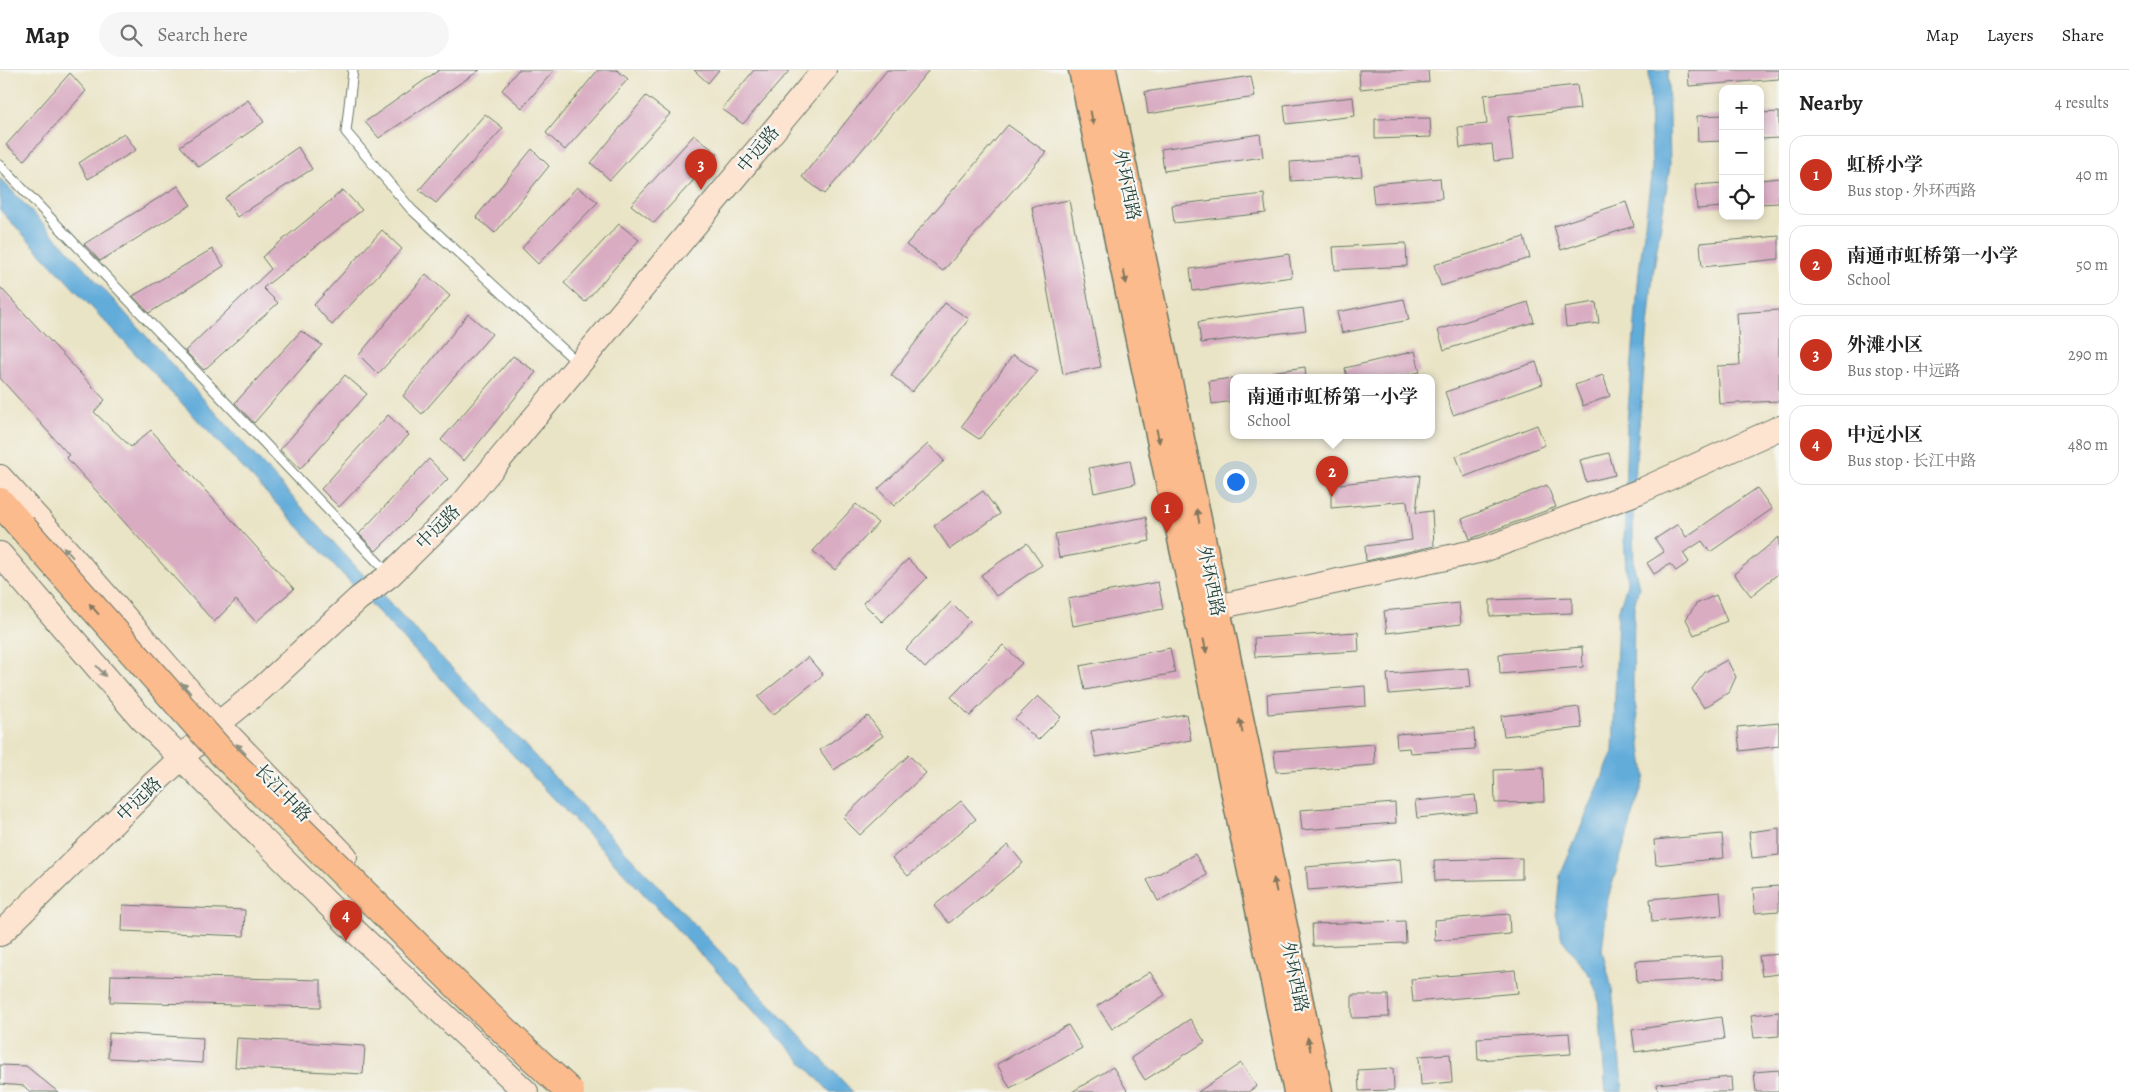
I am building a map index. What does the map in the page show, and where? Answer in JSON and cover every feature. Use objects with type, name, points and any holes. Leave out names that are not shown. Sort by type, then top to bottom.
[{"type":"highway","name":"长江中路","points":[[0,502],[8,537],[210,767],[464,1018],[543,1092]]},
{"type":"highway","name":"长江中路","points":[[8,537],[222,753],[481,1009],[570,1092]]},
{"type":"main road","name":"外环西路","points":[[1082,70],[1177,526],[1207,609],[1319,1092]]},
{"type":"main road","name":"外环西路","points":[[1103,70],[1207,609],[1297,1092]]},
{"type":"street","name":"中远路","points":[[0,934],[218,724],[260,690],[358,599],[384,578],[465,501],[824,70]]},
{"type":"street","points":[[1207,609],[1484,550],[1638,492],[1779,428]]},
{"type":"street","name":"长江中路","points":[[0,477],[218,724],[490,1004],[585,1092]]},
{"type":"street","name":"长江中路","points":[[8,537],[142,718],[355,931],[526,1092]]},
{"type":"lane","points":[[353,70],[346,132],[411,209],[579,364]]},
{"type":"lane","points":[[0,165],[384,578]]},
{"type":"water","points":[[1649,70],[1668,70],[1670,166],[1653,274],[1637,446],[1633,519],[1634,566],[1639,587],[1634,606],[1633,687],[1645,776],[1608,898],[1602,950],[1612,989],[1623,1092],[1606,1092],[1598,997],[1591,977],[1562,939],[1556,914],[1560,876],[1613,752],[1618,612],[1627,584],[1624,540],[1627,423],[1639,272],[1652,168]]},
{"type":"water","points":[[0,178],[68,250],[356,567],[853,1092],[830,1092],[0,210]]},
{"type":"building","points":[[439,70],[480,70],[379,138],[365,122]]},
{"type":"building","points":[[518,70],[554,70],[522,108],[502,90]]},
{"type":"building","points":[[598,70],[617,70],[628,79],[565,150],[546,133]]},
{"type":"building","points":[[694,70],[719,70],[708,83]]},
{"type":"building","points":[[754,70],[790,70],[743,124],[722,109]]},
{"type":"building","points":[[887,70],[929,70],[825,194],[802,177]]},
{"type":"building","points":[[1359,70],[1428,70],[1429,82],[1360,89]]},
{"type":"building","points":[[1688,70],[1779,70],[1779,79],[1689,86]]},
{"type":"building","points":[[70,73],[86,91],[24,160],[6,145]]},
{"type":"building","points":[[1251,76],[1255,97],[1148,114],[1145,92]]},
{"type":"building","points":[[1577,85],[1580,109],[1508,117],[1513,159],[1494,161],[1492,144],[1460,148],[1458,127],[1487,124],[1484,95]]},
{"type":"building","points":[[646,96],[670,114],[610,180],[591,163]]},
{"type":"building","points":[[1353,97],[1355,116],[1286,124],[1284,105]]},
{"type":"building","points":[[248,100],[264,122],[199,167],[180,146]]},
{"type":"building","points":[[1779,112],[1779,138],[1764,139],[1764,113]]},
{"type":"building","points":[[485,114],[503,128],[436,203],[419,190]]},
{"type":"building","points":[[1719,115],[1719,141],[1698,142],[1697,116]]},
{"type":"building","points":[[1430,118],[1431,137],[1375,139],[1375,119]]},
{"type":"building","points":[[1008,125],[1046,152],[943,271],[906,245]]},
{"type":"building","points":[[124,133],[136,150],[88,179],[79,163]]},
{"type":"building","points":[[1260,134],[1263,157],[1164,171],[1161,149]]},
{"type":"building","points":[[694,135],[718,154],[654,223],[631,205]]},
{"type":"building","points":[[298,147],[312,169],[237,217],[225,198]]},
{"type":"building","points":[[532,149],[549,166],[495,233],[476,217]]},
{"type":"building","points":[[1360,157],[1362,176],[1291,181],[1290,162]]},
{"type":"building","points":[[1440,178],[1442,198],[1374,204],[1372,184]]},
{"type":"building","points":[[1779,178],[1779,203],[1764,204],[1764,180]]},
{"type":"building","points":[[1719,183],[1719,207],[1697,209],[1695,185]]},
{"type":"building","points":[[178,186],[191,205],[100,261],[84,244]]},
{"type":"building","points":[[577,187],[598,202],[538,264],[522,248]]},
{"type":"building","points":[[343,190],[362,210],[263,288],[278,303],[204,370],[185,351],[271,269],[262,257]]},
{"type":"building","points":[[1264,194],[1266,213],[1174,223],[1172,205]]},
{"type":"building","points":[[1069,200],[1101,367],[1063,374],[1032,207]]},
{"type":"building","points":[[1626,202],[1634,226],[1561,250],[1554,226]]},
{"type":"building","points":[[619,224],[639,240],[585,302],[564,283]]},
{"type":"building","points":[[382,230],[402,249],[332,325],[314,305]]},
{"type":"building","points":[[1779,236],[1779,259],[1702,267],[1700,243]]},
{"type":"building","points":[[1524,237],[1530,258],[1441,286],[1434,265]]},
{"type":"building","points":[[1406,243],[1407,266],[1335,270],[1333,247]]},
{"type":"building","points":[[212,249],[224,266],[149,313],[133,296]]},
{"type":"building","points":[[1289,254],[1292,277],[1193,291],[1190,269]]},
{"type":"building","points":[[426,274],[450,296],[378,374],[359,355]]},
{"type":"building","points":[[0,287],[105,400],[94,412],[131,447],[151,430],[294,589],[256,622],[236,600],[214,622],[66,457],[69,455],[0,378]]},
{"type":"building","points":[[1404,299],[1409,320],[1342,333],[1337,312]]},
{"type":"building","points":[[1528,302],[1534,322],[1444,350],[1438,330]]},
{"type":"building","points":[[1596,302],[1599,323],[1566,327],[1564,307]]},
{"type":"building","points":[[945,303],[969,319],[912,392],[891,375]]},
{"type":"building","points":[[1303,308],[1306,330],[1201,343],[1198,322]]},
{"type":"building","points":[[1779,310],[1779,401],[1719,404],[1717,366],[1740,365],[1737,313]]},
{"type":"building","points":[[468,314],[492,334],[422,414],[403,396]]},
{"type":"building","points":[[301,331],[322,345],[254,423],[235,403]]},
{"type":"building","points":[[1415,351],[1420,372],[1411,374],[1346,374],[1345,368]]},
{"type":"building","points":[[1013,355],[1038,371],[979,439],[961,427]]},
{"type":"building","points":[[513,356],[536,372],[464,461],[441,440]]},
{"type":"building","points":[[1536,362],[1543,384],[1453,415],[1445,392]]},
{"type":"building","points":[[1305,367],[1306,374],[1271,374],[1271,372]]},
{"type":"building","points":[[345,375],[367,394],[300,469],[280,450]]},
{"type":"building","points":[[1603,375],[1610,396],[1583,406],[1575,385]]},
{"type":"building","points":[[1230,378],[1230,401],[1212,404],[1209,381]]},
{"type":"building","points":[[388,415],[409,435],[339,507],[321,489]]},
{"type":"building","points":[[1537,425],[1545,445],[1464,477],[1456,456]]},
{"type":"building","points":[[928,444],[944,461],[894,506],[878,489]]},
{"type":"building","points":[[1609,453],[1615,475],[1586,482],[1580,460]]},
{"type":"building","points":[[429,459],[448,479],[376,551],[359,534]]},
{"type":"building","points":[[1130,460],[1135,484],[1094,493],[1089,468]]},
{"type":"building","points":[[1420,475],[1416,513],[1432,511],[1434,546],[1366,561],[1365,546],[1412,540],[1407,501],[1331,508],[1331,485]]},
{"type":"building","points":[[1547,485],[1556,507],[1470,539],[1462,519]]},
{"type":"building","points":[[1757,488],[1772,509],[1710,552],[1702,541],[1683,553],[1689,562],[1676,571],[1670,564],[1654,574],[1647,563],[1664,552],[1655,539],[1678,524],[1686,537]]},
{"type":"building","points":[[983,491],[1000,514],[950,549],[934,526]]},
{"type":"building","points":[[856,504],[878,523],[835,570],[813,551]]},
{"type":"building","points":[[1146,517],[1150,541],[1059,558],[1055,534]]},
{"type":"building","points":[[1779,537],[1779,573],[1751,596],[1734,574]]},
{"type":"building","points":[[1027,543],[1042,565],[996,596],[981,575]]},
{"type":"building","points":[[908,559],[927,578],[882,622],[863,603]]},
{"type":"building","points":[[1158,582],[1163,609],[1073,626],[1068,599]]},
{"type":"building","points":[[1716,595],[1727,621],[1694,635],[1686,619],[1696,604]]},
{"type":"building","points":[[1572,597],[1572,613],[1490,616],[1490,600]]},
{"type":"building","points":[[951,602],[970,621],[925,668],[906,649]]},
{"type":"building","points":[[1459,603],[1461,624],[1387,633],[1384,611]]},
{"type":"building","points":[[1358,632],[1359,651],[1255,657],[1254,638]]},
{"type":"building","points":[[1003,645],[1022,663],[970,716],[951,697]]},
{"type":"building","points":[[1582,647],[1583,667],[1500,674],[1499,654]]},
{"type":"building","points":[[1170,648],[1175,673],[1085,690],[1080,666]]},
{"type":"building","points":[[808,657],[823,675],[773,715],[758,697]]},
{"type":"building","points":[[1727,660],[1736,677],[1729,692],[1704,708],[1692,689],[1705,672]]},
{"type":"building","points":[[1469,668],[1471,687],[1389,694],[1387,674]]},
{"type":"building","points":[[1365,686],[1366,706],[1268,714],[1267,694]]},
{"type":"building","points":[[1038,696],[1061,717],[1038,740],[1015,719]]},
{"type":"building","points":[[1579,707],[1582,728],[1504,736],[1501,716]]},
{"type":"building","points":[[1186,714],[1191,740],[1096,757],[1091,731]]},
{"type":"building","points":[[868,716],[883,736],[834,770],[820,750]]},
{"type":"building","points":[[1779,723],[1779,746],[1740,751],[1737,727]]},
{"type":"building","points":[[1474,729],[1475,749],[1410,753],[1409,748],[1397,749],[1396,734]]},
{"type":"building","points":[[1374,744],[1375,765],[1276,772],[1274,751]]},
{"type":"building","points":[[909,755],[926,773],[860,835],[843,818]]},
{"type":"building","points":[[1543,768],[1544,802],[1495,803],[1494,770]]},
{"type":"building","points":[[1475,795],[1477,812],[1417,818],[1415,801]]},
{"type":"building","points":[[961,801],[976,819],[908,876],[892,858]]},
{"type":"building","points":[[1395,803],[1396,823],[1302,830],[1300,810]]},
{"type":"building","points":[[1779,828],[1779,855],[1752,858],[1749,832]]},
{"type":"building","points":[[1722,834],[1724,858],[1656,865],[1654,840]]},
{"type":"building","points":[[1008,845],[1023,863],[949,923],[934,906]]},
{"type":"building","points":[[1195,854],[1207,875],[1158,901],[1147,880]]},
{"type":"building","points":[[1522,858],[1522,879],[1435,881],[1434,860]]},
{"type":"building","points":[[1400,859],[1402,883],[1308,890],[1306,867]]},
{"type":"building","points":[[1779,886],[1779,911],[1755,913],[1753,888]]},
{"type":"building","points":[[1720,892],[1722,915],[1652,922],[1650,899]]},
{"type":"building","points":[[123,905],[245,910],[244,936],[122,931]]},
{"type":"building","points":[[1509,914],[1510,934],[1435,941],[1434,920]]},
{"type":"building","points":[[1405,921],[1406,943],[1313,946],[1312,924]]},
{"type":"building","points":[[1779,954],[1779,974],[1762,976],[1759,956]]},
{"type":"building","points":[[1723,956],[1724,978],[1637,983],[1636,961]]},
{"type":"building","points":[[1515,970],[1518,993],[1413,1002],[1411,979]]},
{"type":"building","points":[[1150,972],[1165,995],[1112,1029],[1097,1006]]},
{"type":"building","points":[[111,975],[321,980],[321,1007],[110,1002]]},
{"type":"building","points":[[1352,995],[1388,995],[1389,1017],[1352,1018]]},
{"type":"building","points":[[1779,1012],[1779,1036],[1754,1038],[1751,1015]]},
{"type":"building","points":[[1721,1017],[1724,1039],[1635,1052],[1632,1030]]},
{"type":"building","points":[[1190,1019],[1205,1042],[1145,1080],[1131,1058]]},
{"type":"building","points":[[1068,1025],[1082,1048],[1010,1088],[997,1064]]},
{"type":"building","points":[[109,1033],[203,1038],[202,1063],[108,1058]]},
{"type":"building","points":[[1569,1033],[1571,1054],[1478,1060],[1477,1038]]},
{"type":"building","points":[[237,1038],[365,1046],[363,1074],[235,1067]]},
{"type":"building","points":[[1450,1054],[1452,1082],[1421,1085],[1419,1056]]},
{"type":"building","points":[[1241,1063],[1257,1086],[1248,1092],[1198,1092]]},
{"type":"building","points":[[0,1065],[26,1066],[58,1092],[30,1092],[24,1086],[0,1084]]},
{"type":"building","points":[[1113,1067],[1128,1092],[1072,1092]]},
{"type":"building","points":[[1393,1068],[1394,1090],[1359,1091],[1358,1070]]},
{"type":"building","points":[[1779,1070],[1779,1092],[1756,1092],[1754,1072]]},
{"type":"building","points":[[1731,1077],[1732,1092],[1658,1092],[1657,1084]]},
{"type":"place","name":"外滩小区","points":[[701,190]]},
{"type":"place","name":"南通市虹桥第一小学","points":[[1332,497]]},
{"type":"place","name":"虹桥小学","points":[[1167,533]]},
{"type":"place","name":"中远小区","points":[[346,941]]}]
